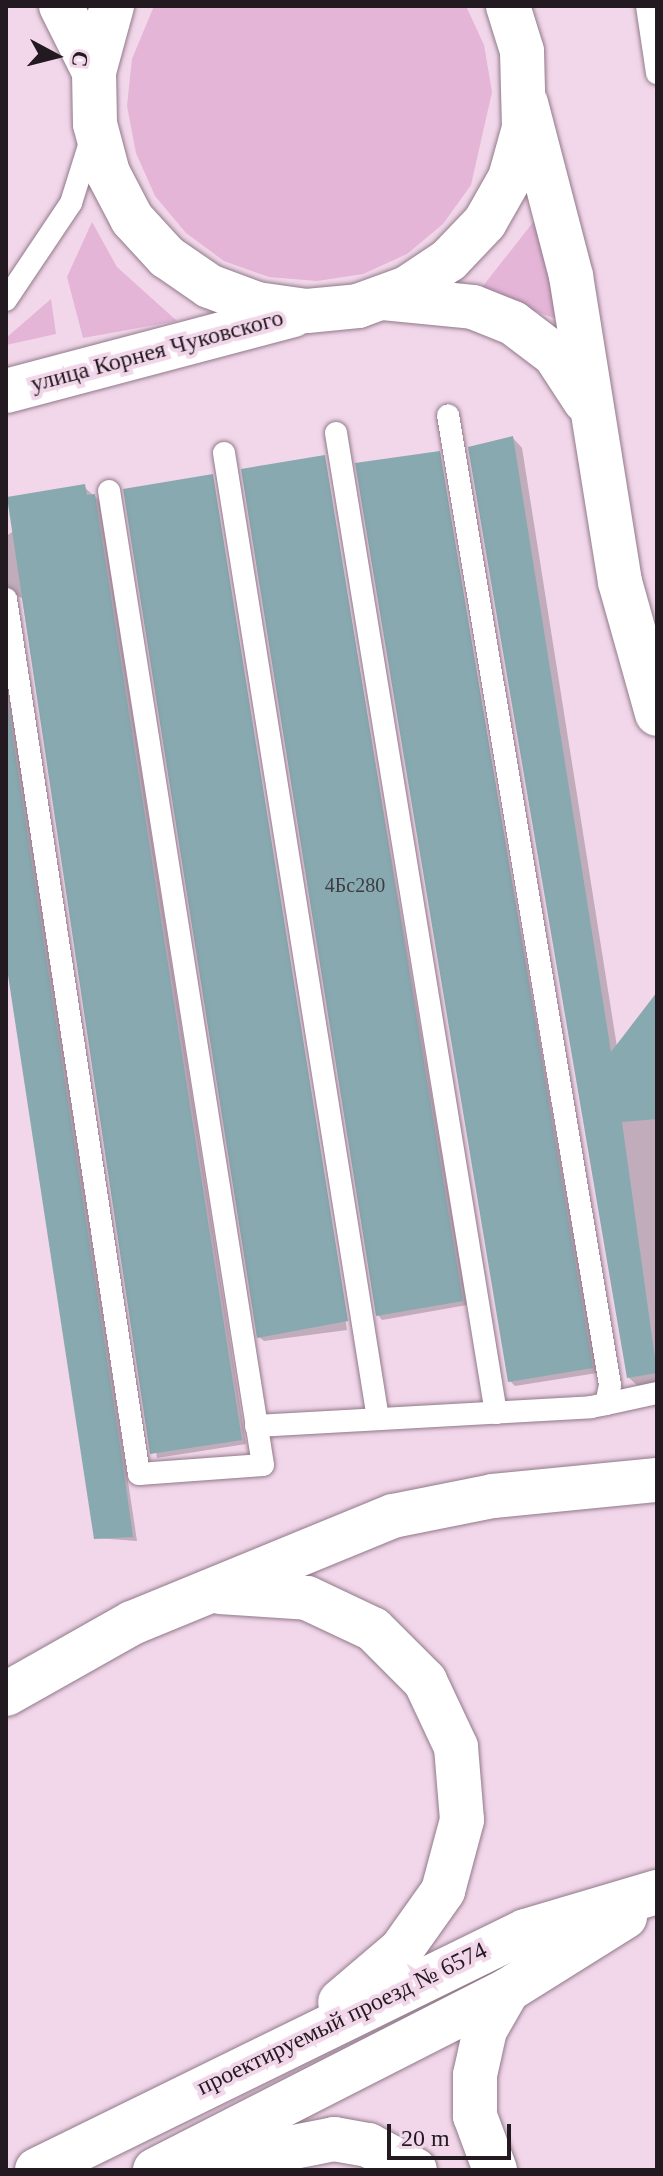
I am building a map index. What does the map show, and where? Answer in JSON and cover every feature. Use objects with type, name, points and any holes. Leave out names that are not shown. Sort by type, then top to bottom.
[{"type":"main road","points":[[61,6],[94,72]]},
{"type":"main road","name":"улица Корнея Чуковского","points":[[112,6],[94,72],[95,124],[119,197],[167,257],[232,297],[307,311]]},
{"type":"main road","name":"улица Корнея Чуковского","points":[[6,391],[307,311],[383,298],[429,275],[485,222],[518,153],[526,90],[508,6]]},
{"type":"main road","points":[[529,6],[526,90],[571,276],[620,582],[657,714]]},
{"type":"main road","points":[[383,298],[473,307],[513,323],[555,355],[592,413]]},
{"type":"main road","points":[[6,1694],[132,1623],[214,1592],[393,1516],[493,1496],[657,1480]]},
{"type":"main road","points":[[214,1592],[307,1598],[373,1629],[425,1681],[456,1747],[462,1820],[443,1891],[401,1950],[289,2044]]},
{"type":"main road","name":"проектируемый проезд № 6574","points":[[37,2170],[525,1931],[657,1894]]},
{"type":"main road","name":"проектируемый проезд № 6574","points":[[155,2170],[508,1990],[657,1894]]},
{"type":"main road","points":[[495,2170],[475,2116],[475,2075],[485,2030],[508,1990]]},
{"type":"main road","points":[[181,2170],[334,2139],[368,2145],[415,2170]]},
{"type":"lane","points":[[647,6],[657,73]]},
{"type":"lane","points":[[6,300],[71,203],[95,124]]},
{"type":"lane","points":[[448,415],[610,1385],[606,1404]]},
{"type":"lane","points":[[336,433],[496,1413]]},
{"type":"lane","points":[[224,453],[378,1419]]},
{"type":"lane","points":[[6,599],[139,1474],[263,1465],[109,491]]},
{"type":"lane","points":[[256,1426],[606,1404],[657,1393]]},
{"type":"shaded area","points":[[154,6],[466,6],[484,45],[492,92],[471,185],[443,224],[407,254],[363,274],[317,281],[269,277],[224,261],[186,233],[155,196],[136,153],[127,106],[132,59]]},
{"type":"shaded area","points":[[538,216],[557,319],[479,291]]},
{"type":"shaded area","points":[[92,222],[117,267],[177,321],[83,338],[67,277]]},
{"type":"shaded area","points":[[51,299],[56,334],[6,345],[6,338]]},
{"type":"building","points":[[513,436],[611,1052],[657,992],[657,1119],[622,1122],[657,1373],[627,1378],[468,447]]},
{"type":"building","points":[[440,451],[593,1368],[508,1382],[355,463]]},
{"type":"building","points":[[325,455],[463,1301],[376,1316],[241,469]]},
{"type":"building","points":[[213,474],[348,1321],[257,1338],[123,489]]},
{"type":"building","points":[[85,484],[87,495],[95,494],[242,1440],[150,1454],[7,497]]},
{"type":"building","points":[[6,692],[133,1537],[94,1539],[6,962]]}]
